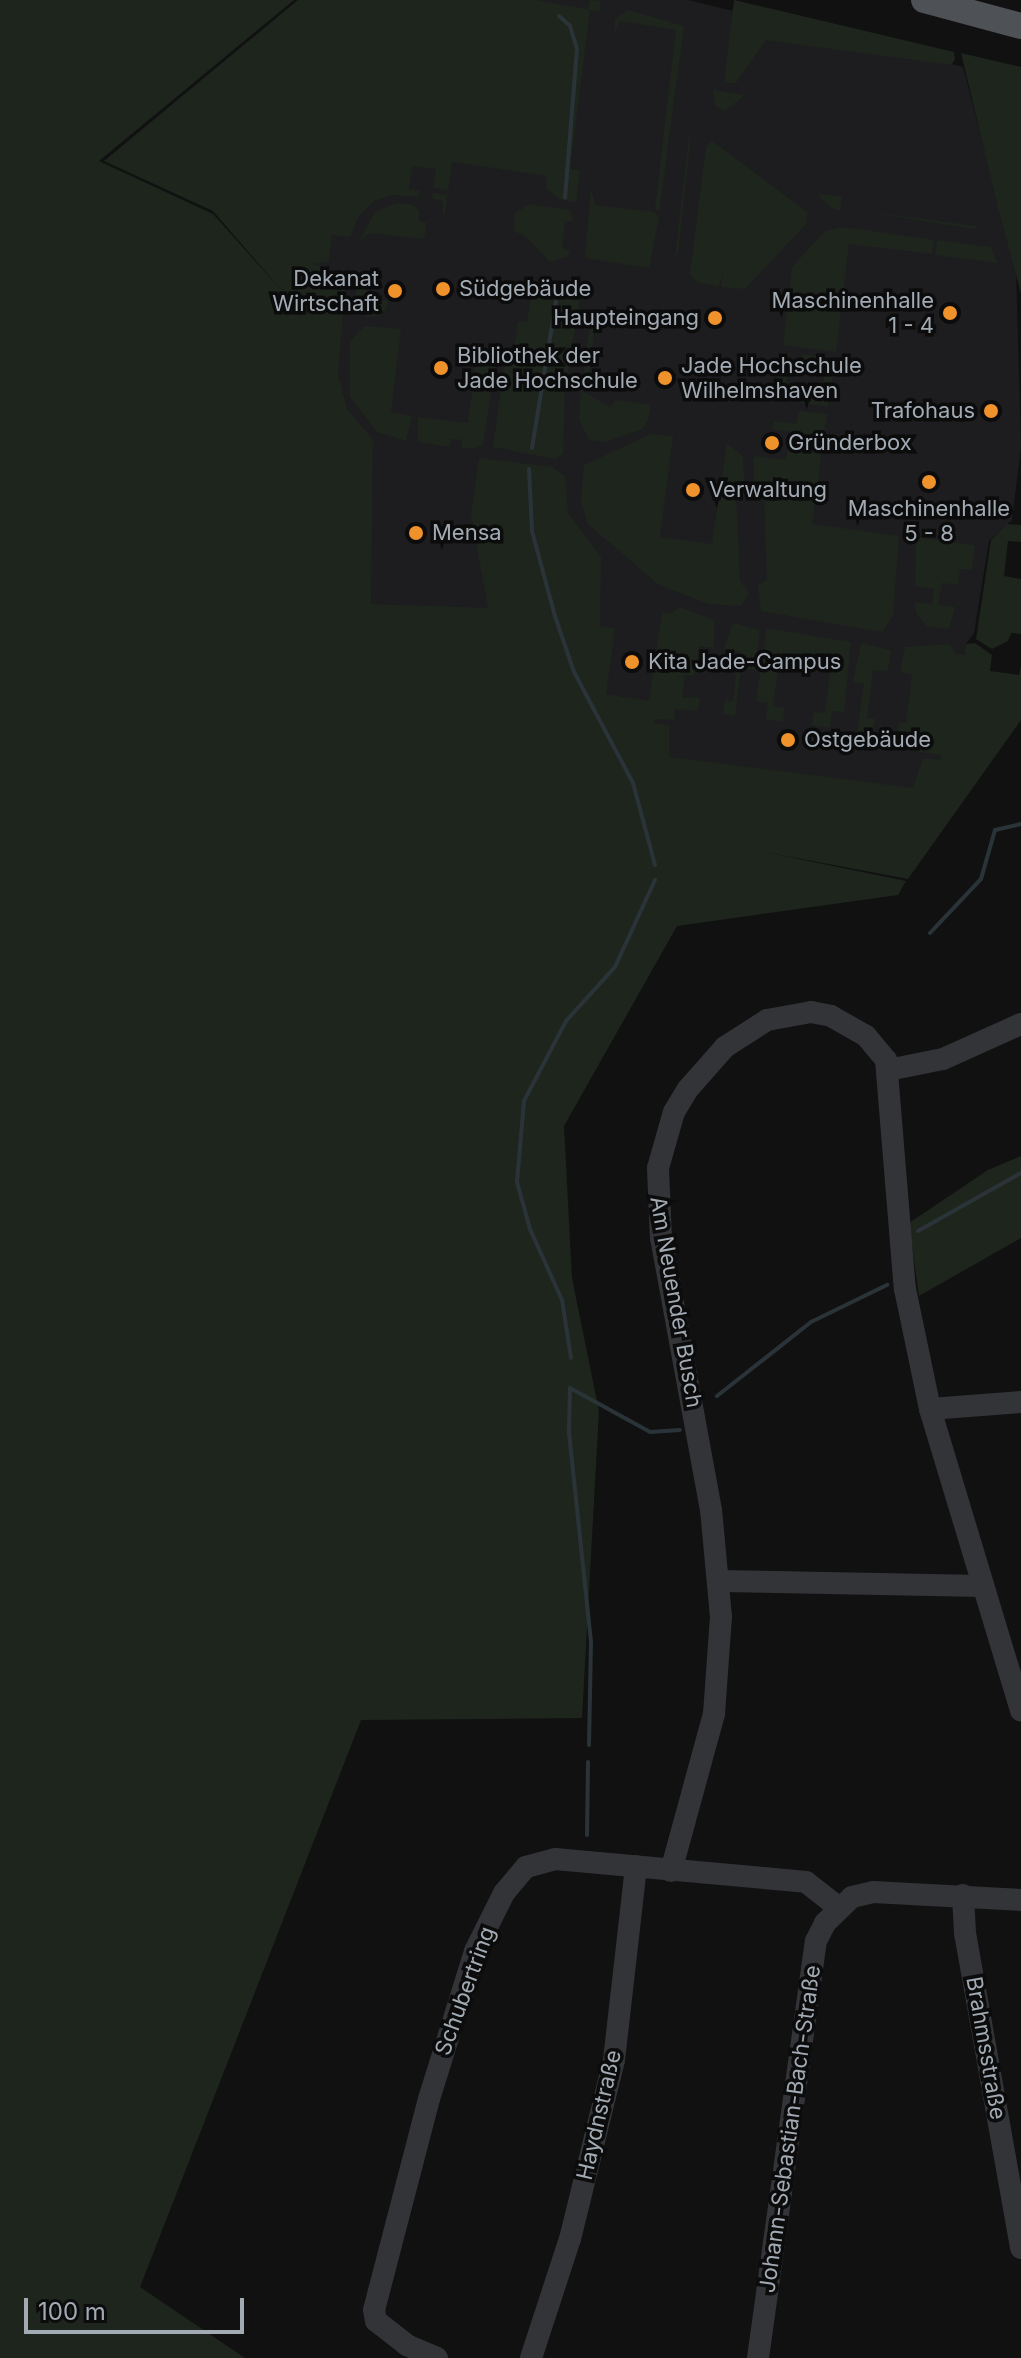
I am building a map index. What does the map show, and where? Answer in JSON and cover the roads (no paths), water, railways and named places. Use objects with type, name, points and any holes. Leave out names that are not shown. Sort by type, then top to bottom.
[{"type":"main road","points":[[924,0],[1021,26]]},
{"type":"street","name":"Am Neuender Busch","points":[[671,1871],[714,1714],[720,1581],[656,1198],[664,1139],[674,1112],[706,1066],[767,1020],[811,1012],[831,1016],[866,1036],[888,1070],[897,1246],[930,1409],[1021,1711]]},
{"type":"street","points":[[888,1070],[943,1059],[1021,1024]]},
{"type":"street","points":[[930,1409],[1021,1402]]},
{"type":"street","points":[[720,1581],[982,1586]]},
{"type":"street","name":"Schubertring","points":[[437,2358],[397,2337],[376,2321],[374,2310],[429,2099],[475,1951],[504,1893],[526,1867],[555,1859],[806,1882],[838,1907]]},
{"type":"street","name":"Haydnstraße","points":[[531,2358],[570,2239],[614,2060],[636,1866]]},
{"type":"street","points":[[838,1907],[873,1892],[1021,1900]]},
{"type":"street","name":"Brahmsstraße","points":[[963,1895],[965,1933],[1021,2248]]},
{"type":"street","name":"Johann-Sebastian-Bach-Straße","points":[[758,2358],[816,1941],[838,1907]]},
{"type":"waterway","points":[[559,16],[570,26],[577,49],[565,198]]},
{"type":"waterway","points":[[532,448],[556,302]]},
{"type":"waterway","points":[[529,469],[532,531],[555,616],[574,672],[633,783],[655,865]]},
{"type":"waterway","points":[[930,933],[981,879],[995,830],[1021,824]]},
{"type":"waterway","points":[[571,1358],[562,1300],[530,1229],[517,1182],[524,1101],[566,1021],[615,967],[655,880]]},
{"type":"waterway","points":[[918,1231],[1021,1173]]},
{"type":"waterway","points":[[717,1396],[811,1322],[887,1285]]},
{"type":"waterway","points":[[589,1745],[591,1642],[569,1431],[570,1388],[650,1432],[680,1430]]},
{"type":"waterway","points":[[587,1835],[588,1762]]},
{"type":"place","name":"Südgebäude","points":[[443,289]]},
{"type":"place","name":"Dekanat Wirtschaft","points":[[395,291]]},
{"type":"place","name":"Maschinenhalle 1 - 4","points":[[950,313]]},
{"type":"place","name":"Haupteingang","points":[[715,318]]},
{"type":"place","name":"Bibliothek der Jade Hochschule","points":[[441,368]]},
{"type":"place","name":"Jade Hochschule Wilhelmshaven","points":[[665,378]]},
{"type":"place","name":"Trafohaus","points":[[991,411]]},
{"type":"place","name":"Gründerbox","points":[[772,443]]},
{"type":"place","name":"Maschinenhalle 5 - 8","points":[[929,482]]},
{"type":"place","name":"Verwaltung","points":[[693,490]]},
{"type":"place","name":"Mensa","points":[[416,533]]},
{"type":"place","name":"Kita Jade-Campus","points":[[632,662]]},
{"type":"place","name":"Ostgebäude","points":[[788,740]]}]
